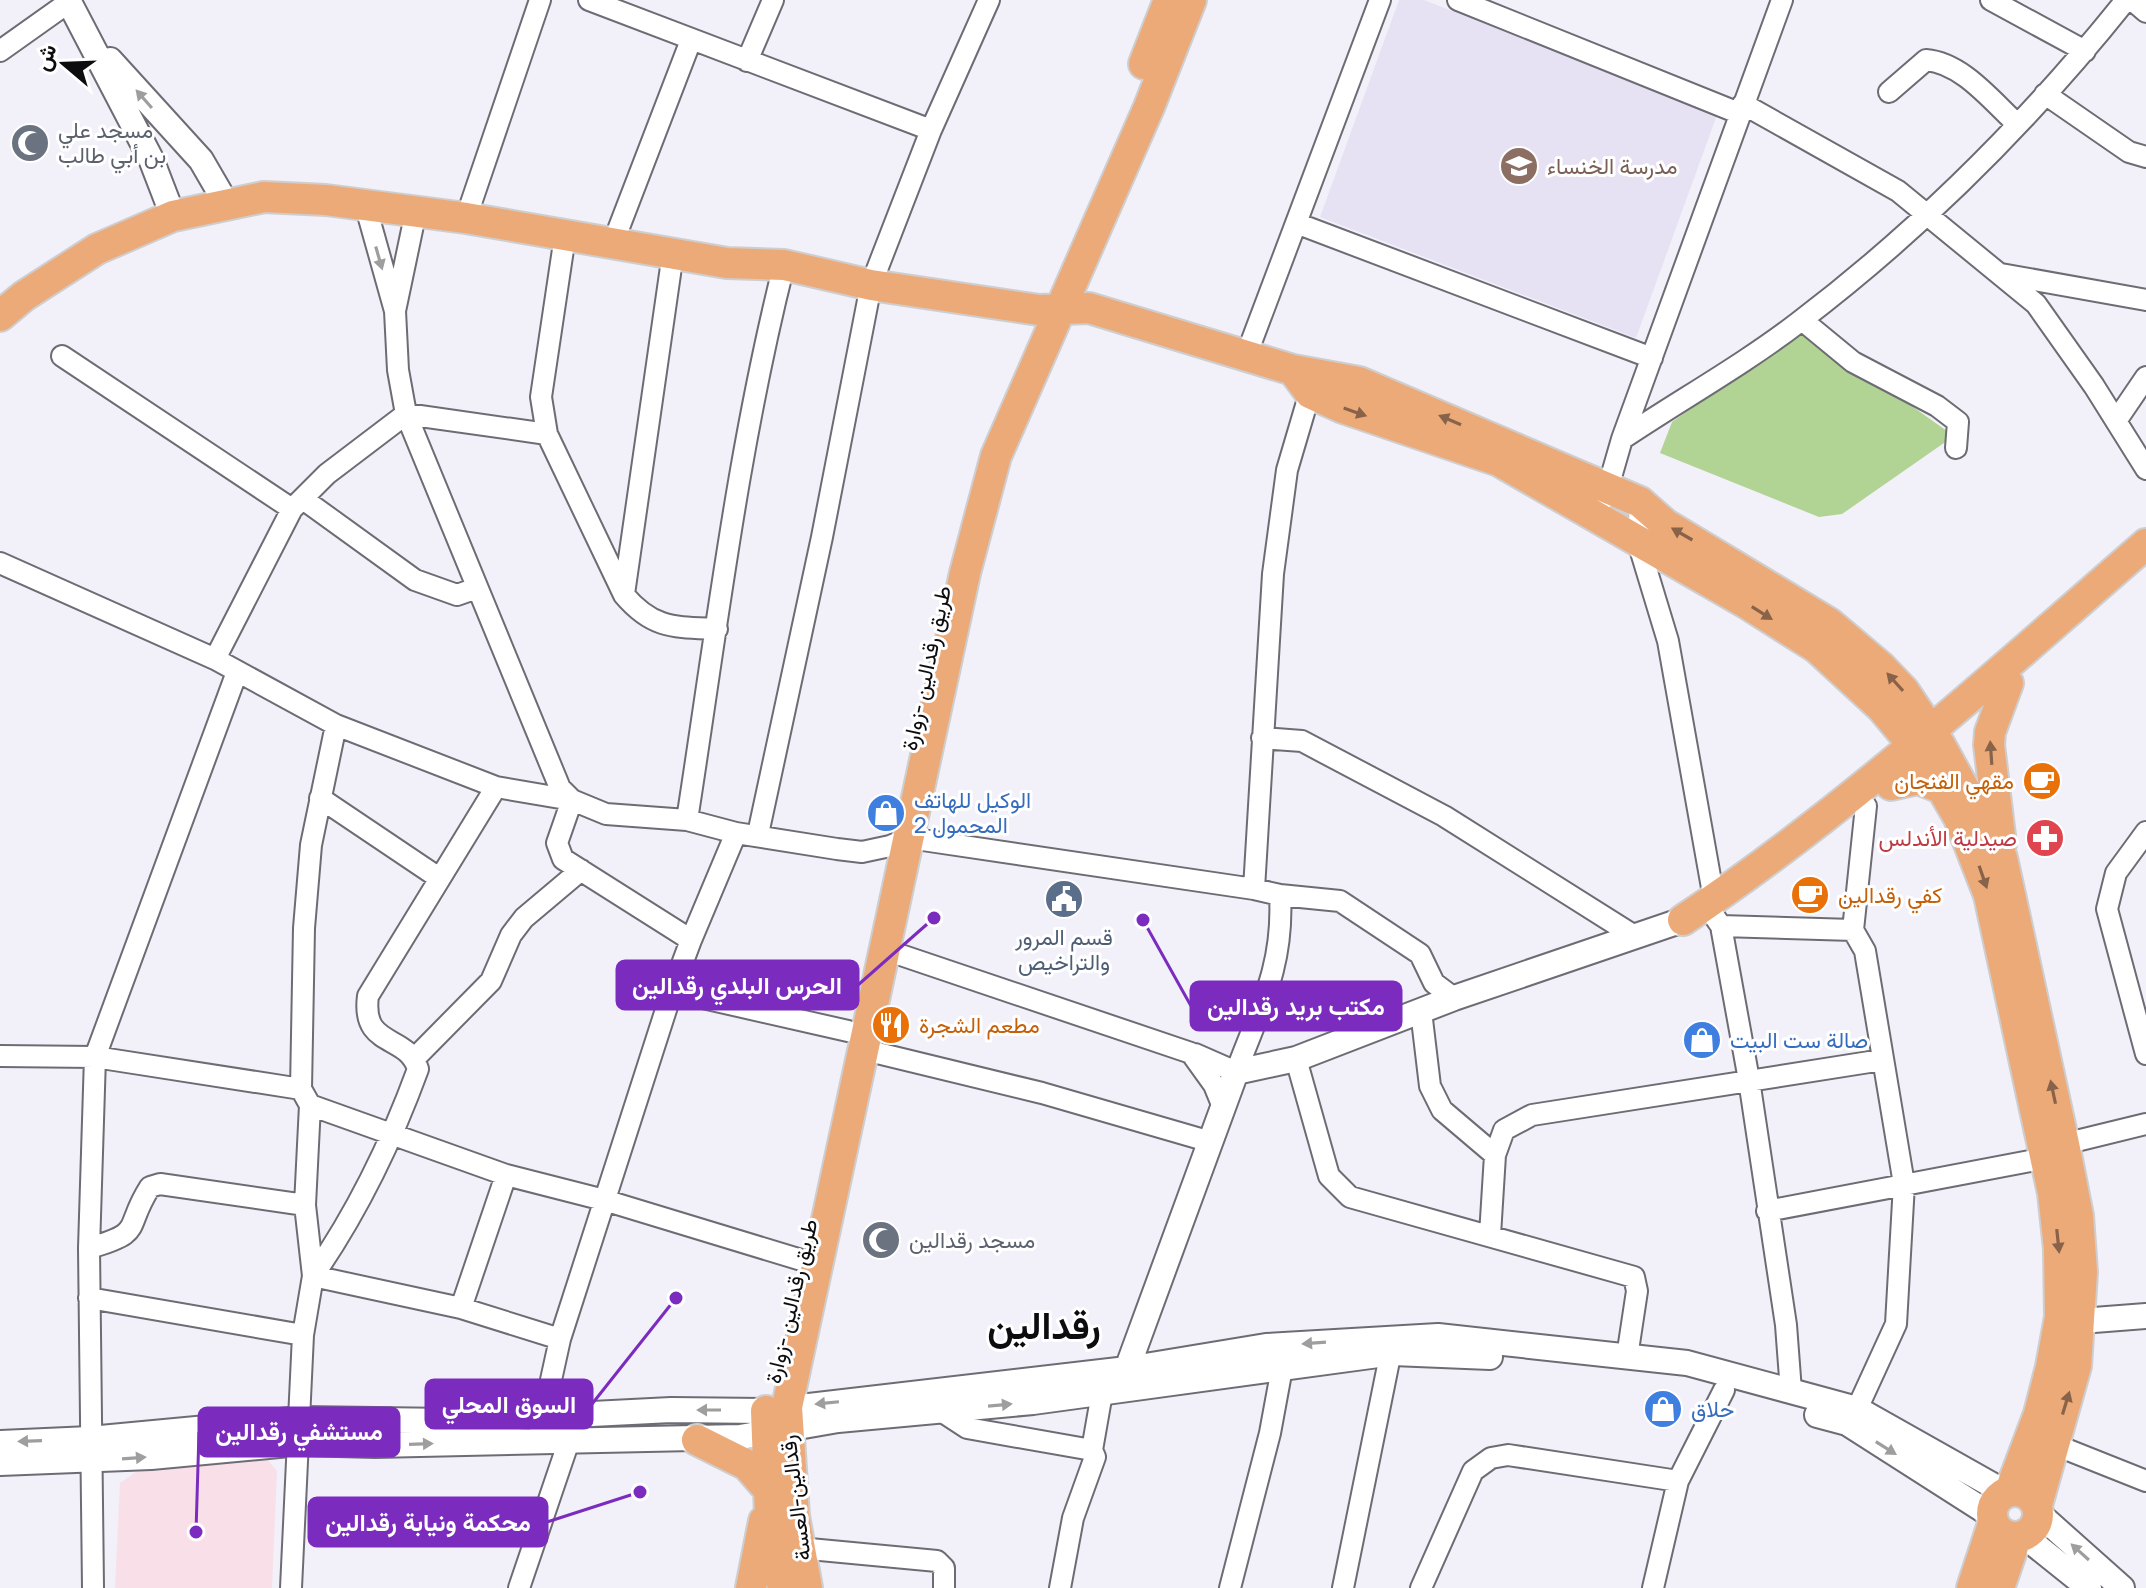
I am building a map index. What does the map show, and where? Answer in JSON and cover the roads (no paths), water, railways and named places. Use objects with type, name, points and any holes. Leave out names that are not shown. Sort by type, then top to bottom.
[{"type":"main road","name":"طريق رقدالين -زوارة","points":[[777,1420],[899,842],[996,456],[1169,0]]},
{"type":"main road","name":"طريق رقدالين -زوارة","points":[[1050,309],[1149,107],[1191,0]]},
{"type":"main road","points":[[0,316],[24,296],[97,249],[173,216],[226,203],[296,196],[466,218],[727,263],[784,265],[871,285],[1050,309],[1089,308],[1246,356],[1306,379],[1359,382],[1521,449],[1603,504],[1638,542],[1817,648],[1927,744],[2002,858]]},
{"type":"main road","points":[[1603,504],[1640,502],[1665,524],[1829,623],[1881,667],[1904,691],[1927,744],[1941,788],[1959,818],[1989,895],[2055,1151],[2078,1216],[2070,1319],[2074,1376],[2053,1444],[1972,1588]]},
{"type":"main road","points":[[1683,920],[1716,913],[1824,842],[1891,785],[1927,744],[2146,544]]},
{"type":"main road","points":[[1716,913],[2008,683],[2146,565]]},
{"type":"main road","points":[[2008,683],[1990,732],[1989,745],[2002,858],[2055,1151]]},
{"type":"main road","points":[[1891,785],[1918,779],[1941,788]]},
{"type":"main road","name":"طريق رقدالين -زوارة","points":[[857,1041],[883,949],[899,842]]},
{"type":"main road","points":[[1999,1588],[2039,1414],[2070,1319]]},
{"type":"main road","name":"رقدالين-العسة","points":[[777,1420],[768,1494],[783,1588]]},
{"type":"main road","name":"رقدالين-العسة","points":[[777,1420],[807,1588]]},
{"type":"main road","points":[[697,1440],[747,1465],[768,1494],[751,1588]]},
{"type":"street","points":[[466,218],[540,0]]},
{"type":"street","points":[[589,0],[931,130]]},
{"type":"street","points":[[747,61],[773,0]]},
{"type":"street","points":[[758,834],[822,537],[871,285],[931,130],[989,0]]},
{"type":"street","points":[[1246,356],[1380,0]]},
{"type":"street","points":[[1458,0],[1742,109],[1898,191],[1929,213],[2036,304],[2146,469]]},
{"type":"street","points":[[1603,504],[1622,439],[1782,0]]},
{"type":"street","points":[[1991,0],[2085,51]]},
{"type":"street","points":[[1622,439],[1802,320],[1929,213],[2045,94],[2129,0],[2146,12]]},
{"type":"street","points":[[0,51],[69,1],[151,159],[173,216]]},
{"type":"street","points":[[90,38],[201,160],[226,203]]},
{"type":"street","points":[[613,243],[691,40]]},
{"type":"street","points":[[1889,92],[1926,60],[1938,61],[1959,71],[2016,123]]},
{"type":"street","points":[[2045,94],[2129,152],[2146,157]]},
{"type":"street","points":[[365,204],[395,311],[398,370],[406,414],[560,788],[572,800]]},
{"type":"street","points":[[395,311],[416,211]]},
{"type":"street","points":[[1296,223],[1652,358]]},
{"type":"street","points":[[565,236],[541,397],[547,434],[624,595],[643,617],[675,627],[717,629]]},
{"type":"street","points":[[624,595],[673,253]]},
{"type":"street","points":[[687,820],[762,353],[784,265]]},
{"type":"street","points":[[2000,274],[2146,300]]},
{"type":"street","points":[[1802,320],[1853,362],[1937,406],[1958,422],[1956,448]]},
{"type":"street","points":[[62,356],[415,580],[457,595],[477,588]]},
{"type":"street","points":[[2116,421],[2146,377]]},
{"type":"street","points":[[1254,889],[1273,574],[1287,470],[1306,379]]},
{"type":"street","points":[[215,659],[298,504],[327,474],[406,414],[547,434]]},
{"type":"street","points":[[1640,502],[1638,542],[1668,641],[1749,1080],[1786,1325],[1791,1391]]},
{"type":"street","points":[[0,563],[215,659],[336,725],[496,787],[572,800],[606,814],[687,820],[736,833],[862,852],[899,842],[1340,901],[1420,954],[1434,983],[1454,998]]},
{"type":"street","points":[[93,1588],[89,1248],[95,1057],[237,672]]},
{"type":"street","points":[[291,1588],[303,1335],[313,1276],[305,1205],[304,928],[311,845],[336,725]]},
{"type":"street","points":[[1262,738],[1302,741],[1444,816],[1636,937]]},
{"type":"street","points":[[313,1276],[345,1230],[393,1138],[418,1069],[415,1058],[369,1025],[366,1005],[377,978],[496,787]]},
{"type":"street","points":[[320,798],[439,878]]},
{"type":"street","points":[[572,800],[557,843],[563,859],[691,940]]},
{"type":"street","points":[[1857,1409],[1896,1324],[1904,1184],[1865,951],[1853,930],[1866,806]]},
{"type":"street","points":[[2146,832],[2116,873],[2107,909],[2146,1054]]},
{"type":"street","points":[[538,1442],[560,1339],[604,1200],[672,991],[736,833]]},
{"type":"street","points":[[415,1058],[491,981],[511,935],[524,918],[581,870]]},
{"type":"street","points":[[1060,1588],[1073,1518],[1095,1457],[1092,1450],[1102,1393],[1127,1369],[1278,961],[1282,935],[1280,895]]},
{"type":"street","points":[[1716,913],[1853,930]]},
{"type":"street","points":[[883,949],[1191,1053],[1236,1072],[1296,1059],[1454,998],[1683,920]]},
{"type":"street","points":[[672,991],[1211,1142]]},
{"type":"street","points":[[1421,1011],[1430,1086],[1442,1110],[1495,1155]]},
{"type":"street","points":[[1191,1053],[1214,1085],[1223,1107]]},
{"type":"street","points":[[0,1056],[95,1057],[306,1097],[393,1138],[506,1175],[604,1200],[809,1262]]},
{"type":"street","points":[[1296,1059],[1329,1176],[1338,1188],[1350,1197],[1634,1277],[1637,1291],[1627,1357]]},
{"type":"street","points":[[1490,1235],[1495,1155],[1504,1130],[1532,1115],[1882,1060]]},
{"type":"street","points":[[1767,1211],[2055,1151],[2146,1124]]},
{"type":"street","points":[[461,1308],[506,1175]]},
{"type":"street","points":[[89,1248],[122,1239],[131,1229],[150,1187],[160,1184],[305,1205]]},
{"type":"street","points":[[313,1276],[461,1308],[560,1339]]},
{"type":"street","points":[[89,1298],[303,1335]]},
{"type":"street","points":[[2070,1319],[2146,1316]]},
{"type":"street","points":[[0,1463],[90,1450],[300,1431],[543,1414],[671,1410],[777,1420],[838,1420],[941,1411],[1282,1368],[1438,1336],[1687,1363],[1847,1423],[2015,1515],[2089,1588]]},
{"type":"street","points":[[300,1431],[538,1442],[697,1440],[777,1420],[1266,1346],[1393,1346],[1521,1358],[1685,1379],[1724,1390],[1791,1391],[1857,1409],[2122,1588]]},
{"type":"street","points":[[1343,1588],[1393,1346]]},
{"type":"street","points":[[1230,1588],[1270,1433],[1282,1368]]},
{"type":"street","points":[[1653,1588],[1678,1481],[1724,1390]]},
{"type":"street","points":[[941,1411],[967,1428],[1092,1450]]},
{"type":"street","points":[[519,1588],[571,1441],[574,1415]]},
{"type":"street","points":[[0,1443],[90,1450]]},
{"type":"street","points":[[2053,1444],[2146,1481]]},
{"type":"street","points":[[1421,1588],[1473,1471],[1491,1458],[1508,1455],[1678,1481]]},
{"type":"street","points":[[799,1548],[937,1561],[944,1568],[944,1588]]},
{"type":"place","name":"مسجد علي بن أبي طالب","points":[[30,143]]},
{"type":"place","name":"مدرسة الخنساء","points":[[1519,166]]},
{"type":"place","name":"مقهي الفنجان","points":[[2042,781]]},
{"type":"place","name":"الوكيل للهاتف المحمول 2","points":[[886,813]]},
{"type":"place","name":"صيدلية الأندلس","points":[[2045,838]]},
{"type":"place","name":"كفي رقدالين","points":[[1810,895]]},
{"type":"place","name":"قسم المرور والتراخيص","points":[[1064,899]]},
{"type":"place","name":"الحرس البلدي رقدالين","points":[[934,918]]},
{"type":"place","name":"مكتب بريد رقدالين","points":[[1143,920]]},
{"type":"place","name":"مطعم الشجرة","points":[[891,1025]]},
{"type":"place","name":"صالة ست البيت","points":[[1702,1040]]},
{"type":"place","name":"مسجد رقدالين","points":[[881,1240]]},
{"type":"place","name":"السوق المحلي","points":[[676,1298]]},
{"type":"place","name":"حلاق","points":[[1663,1409]]},
{"type":"place","name":"محكمة ونيابة رقدالين","points":[[640,1492]]},
{"type":"place","name":"مستشفي رقدالين","points":[[196,1532]]},
{"type":"district","name":"رقدالين","points":[[1044,1326]]}]
